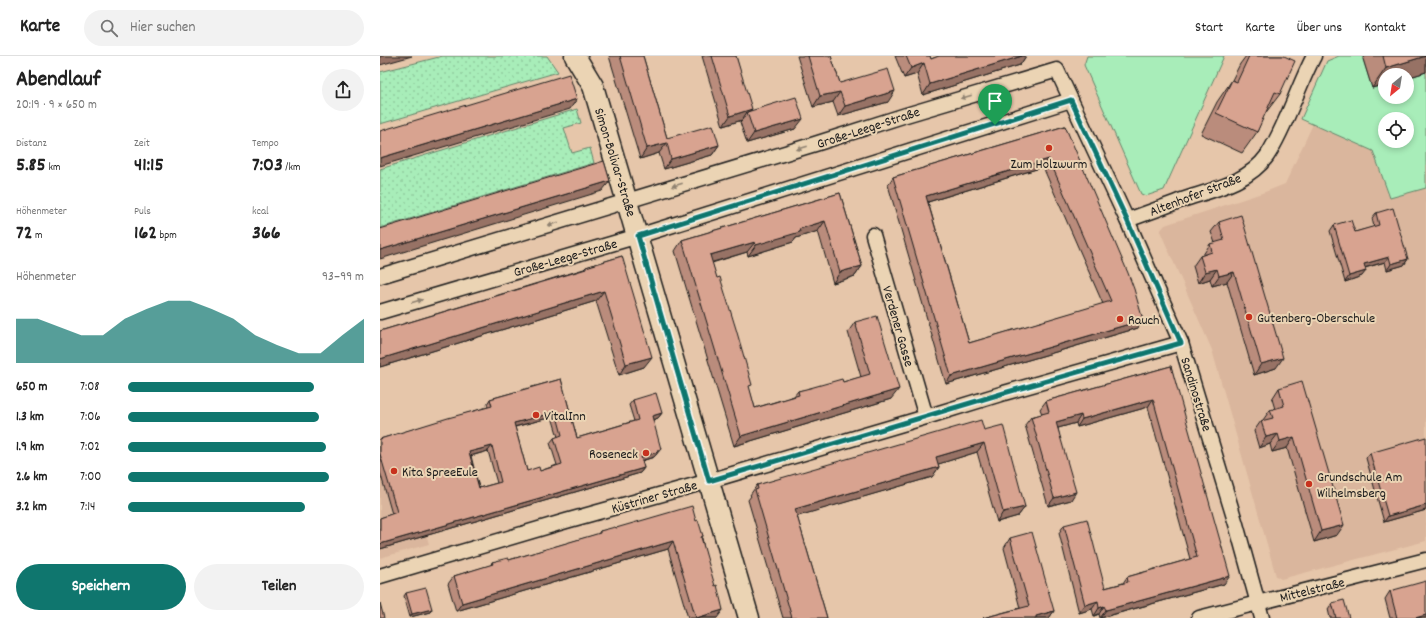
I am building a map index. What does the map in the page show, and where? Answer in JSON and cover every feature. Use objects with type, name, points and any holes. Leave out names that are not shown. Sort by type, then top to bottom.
[{"type":"street","name":"Simon-Bolivar-Straße","points":[[576,56],[593,86],[628,201],[749,618]]},
{"type":"street","name":"Altenhofer Straße","points":[[1127,220],[1228,184],[1249,174],[1266,157],[1277,138],[1303,77],[1314,56]]},
{"type":"street","name":"Große-Leege-Straße","points":[[380,276],[1057,70]]},
{"type":"street","name":"Sandinostraße","points":[[1057,70],[1127,220],[1181,343],[1236,524],[1262,618]]},
{"type":"street","name":"Große-Leege-Straße","points":[[380,312],[638,236],[1071,100]]},
{"type":"street","name":"Verdener Gasse","points":[[873,235],[926,417]]},
{"type":"street","name":"Küstriner Straße","points":[[380,576],[566,521],[709,481],[1004,393],[1181,343]]},
{"type":"street","name":"Mittelstraße","points":[[1199,618],[1426,560]]},
{"type":"shaded area","points":[[1313,124],[1373,151],[1390,198],[1426,188],[1426,541],[1281,579],[1276,576],[1212,350],[1160,231],[1165,225],[1285,184]]},
{"type":"shaded area","name":"Kita SpreeEule","points":[[399,437],[429,544],[380,558],[380,443]]},
{"type":"green space","points":[[443,56],[547,56],[558,72],[380,124],[380,72]]},
{"type":"green space","points":[[1087,56],[1224,56],[1164,190],[1146,196],[1141,194],[1084,65]]},
{"type":"green space","points":[[1339,56],[1362,56],[1372,88],[1378,86],[1378,104],[1414,104],[1414,76],[1426,72],[1426,188],[1390,198],[1373,151],[1301,119],[1327,61]]},
{"type":"green space","points":[[577,109],[581,123],[564,128],[572,153],[590,148],[594,163],[380,228],[380,169]]},
{"type":"building","points":[[620,56],[643,56],[667,138],[713,125],[719,145],[671,159],[667,143],[647,148]]},
{"type":"building","points":[[712,56],[736,56],[752,109],[730,116]]},
{"type":"building","points":[[808,56],[831,56],[840,83],[888,69],[895,91],[845,106],[840,92],[820,96]]},
{"type":"building","points":[[906,56],[930,56],[931,59],[939,56],[1022,56],[930,84],[924,63],[911,68]]},
{"type":"building","points":[[1249,56],[1284,56],[1295,61],[1280,94],[1275,92],[1257,132],[1216,113],[1232,80],[1237,82]]},
{"type":"building","points":[[1383,56],[1426,56],[1386,68]]},
{"type":"building","points":[[569,74],[577,99],[380,158],[380,131]]},
{"type":"building","points":[[796,97],[803,119],[754,133],[747,112]]},
{"type":"building","points":[[1065,126],[1128,273],[1143,320],[951,376],[893,177]],"holes":[[[1049,159],[1111,301],[969,343],[926,196]]]},
{"type":"building","points":[[604,161],[610,181],[380,250],[380,229]]},
{"type":"building","points":[[840,193],[862,266],[840,272],[825,221],[799,229],[800,232],[756,245],[755,242],[710,255],[717,278],[720,277],[736,329],[752,385],[749,386],[755,408],[799,395],[798,391],[842,379],[843,382],[870,374],[855,322],[877,316],[899,389],[741,436],[682,240]]},
{"type":"building","points":[[1393,208],[1408,259],[1391,264],[1389,257],[1364,264],[1366,271],[1349,276],[1334,225],[1351,220],[1355,232],[1379,225],[1376,213]]},
{"type":"building","name":"Gutenberg-Oberschule","points":[[1241,215],[1283,358],[1261,364],[1234,272],[1219,276],[1217,269],[1205,272],[1200,256],[1212,252],[1210,244],[1224,240],[1219,222]]},
{"type":"building","points":[[622,256],[652,357],[626,364],[604,291],[380,359],[380,331],[586,269],[586,267]]},
{"type":"building","points":[[1171,366],[1230,576],[1106,610],[1104,606],[1099,608],[1098,601],[1085,605],[1064,525],[1087,519],[1105,588],[1128,582],[1127,577],[1197,557],[1153,399],[1082,419],[1081,415],[1056,422],[1076,492],[1054,498],[1031,417],[1049,412],[1046,401]]},
{"type":"building","points":[[561,379],[577,438],[638,420],[633,400],[656,393],[662,413],[652,416],[661,449],[657,450],[658,452],[641,457],[644,468],[380,544],[380,518],[397,512],[380,454],[380,439],[492,406],[490,399]],"holes":[[[556,412],[562,435],[554,438],[562,464],[540,471],[539,467],[527,471],[514,423]],[[492,446],[501,482],[479,488],[469,452]]]},
{"type":"building","name":"Grundschule Am Wilhelmsberg","points":[[1302,381],[1344,525],[1321,531],[1294,437],[1280,441],[1278,434],[1266,437],[1261,421],[1273,418],[1270,410],[1284,406],[1279,388]]},
{"type":"building","points":[[981,420],[984,430],[1003,425],[1025,507],[1003,512],[984,443],[936,457],[939,467],[795,509],[827,618],[792,618],[755,490],[758,489],[757,485]]},
{"type":"building","points":[[1426,437],[1426,505],[1388,516],[1370,453]]},
{"type":"building","points":[[692,506],[696,521],[698,520],[703,536],[701,537],[715,586],[717,585],[723,610],[696,618],[673,541],[462,603],[454,576],[493,564],[492,562],[508,558],[509,560],[600,533],[600,531],[616,528]]},
{"type":"building","points":[[1032,532],[1054,611],[1036,616],[1036,618],[983,618],[1029,606],[1010,538]]},
{"type":"building","points":[[1426,581],[1426,615],[1415,618],[1397,618],[1390,591]]},
{"type":"building","points":[[426,588],[432,609],[412,614],[406,593]]},
{"type":"building","points":[[1344,600],[1349,618],[1336,618],[1332,603]]},
{"type":"building","points":[[380,603],[384,618],[380,618]]},
{"type":"place","name":"Zum Holzwurm","points":[[1049,148]]},
{"type":"place","name":"Gutenberg-Oberschule","points":[[1249,317]]},
{"type":"place","name":"Rauch","points":[[1120,319]]},
{"type":"place","name":"VitalInn","points":[[536,415]]},
{"type":"place","name":"Roseneck","points":[[646,453]]},
{"type":"place","name":"Kita SpreeEule","points":[[394,471]]},
{"type":"place","name":"Grundschule Am Wilhelmsberg","points":[[1309,484]]},
{"type":"route","points":[[1071,100],[1127,220],[1181,343],[1004,393],[709,481],[638,236],[995,125],[1071,100]]}]
